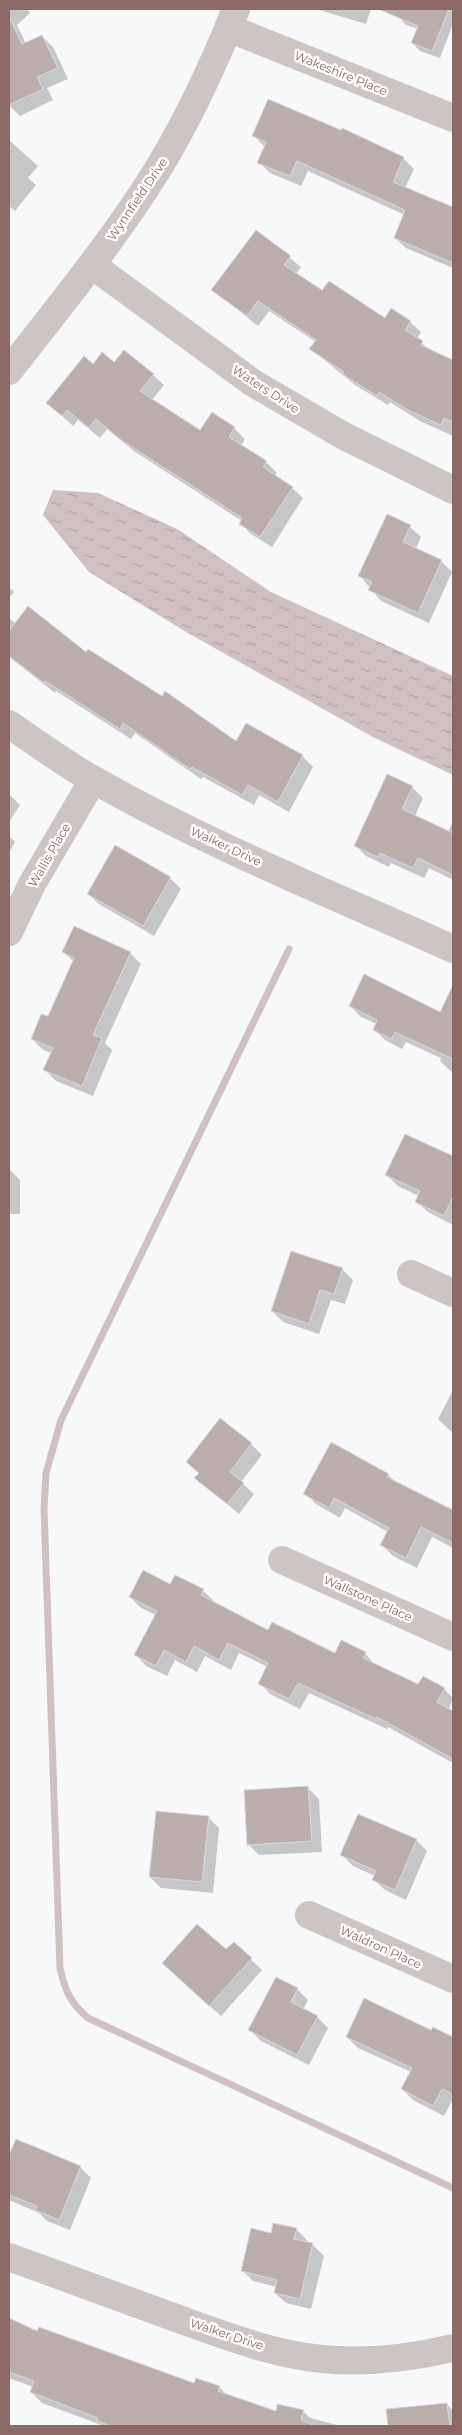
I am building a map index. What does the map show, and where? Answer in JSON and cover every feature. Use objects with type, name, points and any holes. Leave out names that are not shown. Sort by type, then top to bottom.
[{"type":"street","name":"Wakeshire Place","points":[[232,18],[453,118]]},
{"type":"street","name":"Wynnfield Drive","points":[[9,370],[92,264],[139,199],[185,123],[232,18]]},
{"type":"street","name":"Waters Drive","points":[[92,264],[254,383],[344,436],[453,490]]},
{"type":"street","name":"Walker Drive","points":[[9,724],[93,780],[217,843],[453,949]]},
{"type":"street","name":"Wallis Place","points":[[9,932],[32,884],[93,780]]},
{"type":"street","points":[[411,1274],[453,1293]]},
{"type":"street","name":"Wallstone Place","points":[[282,1560],[453,1637]]},
{"type":"street","name":"Waldron Place","points":[[309,1915],[453,1979]]},
{"type":"street","name":"Walker Drive","points":[[9,2257],[210,2330],[297,2355],[321,2359],[362,2360],[410,2356],[453,2348]]},
{"type":"water","points":[[53,490],[98,493],[177,529],[271,592],[453,676],[453,775],[373,737],[186,632],[89,572],[43,515]]},
{"type":"building","points":[[378,9],[449,9],[432,51],[411,43],[418,26]]},
{"type":"building","points":[[9,17],[22,44],[42,35],[58,68],[37,77],[43,89],[9,105]]},
{"type":"building","points":[[268,99],[341,130],[342,128],[404,157],[393,182],[453,207],[453,263],[394,238],[405,210],[297,161],[290,176],[257,163],[266,142],[252,136]]},
{"type":"building","points":[[256,230],[291,256],[284,265],[322,290],[329,281],[385,318],[391,308],[411,321],[405,330],[423,341],[421,345],[453,360],[453,422],[444,418],[441,425],[408,410],[379,392],[377,396],[342,374],[344,372],[309,349],[316,340],[258,301],[247,316],[211,290]]},
{"type":"building","points":[[124,350],[154,374],[140,391],[200,430],[212,412],[235,427],[229,437],[267,461],[263,467],[293,487],[260,537],[239,524],[242,518],[121,440],[96,419],[89,428],[67,410],[62,416],[46,403],[84,356],[93,364],[102,352],[114,362]]},
{"type":"building","points":[[387,514],[411,525],[403,542],[442,560],[418,613],[368,590],[372,582],[358,576]]},
{"type":"building","points":[[28,606],[86,652],[88,649],[162,696],[165,691],[236,741],[246,723],[303,755],[278,802],[248,785],[242,795],[192,767],[190,769],[123,723],[120,729],[45,681],[44,683],[9,656],[9,631]]},
{"type":"building","points":[[387,774],[413,786],[402,809],[453,833],[453,875],[418,858],[413,868],[380,853],[378,857],[354,846]]},
{"type":"building","points":[[115,845],[171,877],[143,926],[87,894]]},
{"type":"building","points":[[74,926],[131,952],[93,1035],[102,1038],[82,1086],[43,1070],[53,1048],[31,1039],[41,1014],[48,1016],[74,958],[62,952]]},
{"type":"building","points":[[364,974],[440,1012],[453,985],[453,1059],[395,1032],[391,1039],[373,1030],[377,1020],[349,1006]]},
{"type":"building","points":[[405,1134],[453,1156],[453,1196],[444,1216],[415,1202],[420,1191],[385,1175]]},
{"type":"building","points":[[291,1251],[343,1268],[334,1294],[320,1290],[309,1324],[271,1311]]},
{"type":"building","points":[[220,1418],[252,1443],[230,1472],[244,1483],[227,1504],[194,1478],[199,1473],[186,1462]]},
{"type":"building","points":[[331,1442],[389,1474],[387,1477],[453,1510],[453,1543],[421,1527],[406,1558],[380,1545],[389,1528],[334,1498],[329,1508],[303,1494]]},
{"type":"building","points":[[143,1570],[170,1584],[175,1575],[204,1589],[201,1595],[268,1630],[272,1622],[335,1653],[341,1640],[366,1652],[363,1658],[418,1684],[423,1676],[445,1688],[437,1702],[453,1711],[453,1759],[377,1717],[376,1719],[298,1683],[289,1699],[258,1684],[268,1663],[228,1643],[219,1660],[194,1646],[186,1662],[164,1650],[156,1666],[134,1655],[157,1611],[129,1597]]},
{"type":"building","points":[[308,1786],[312,1841],[247,1845],[244,1790]]},
{"type":"building","points":[[156,1811],[209,1816],[202,1882],[149,1877]]},
{"type":"building","points":[[358,1814],[417,1839],[395,1890],[372,1880],[376,1871],[340,1855]]},
{"type":"building","points":[[197,1924],[226,1949],[234,1942],[252,1958],[209,2006],[162,1963]]},
{"type":"building","points":[[276,1977],[298,1988],[291,2002],[318,2016],[297,2055],[248,2030]]},
{"type":"building","points":[[364,1998],[431,2030],[433,2027],[453,2037],[453,2094],[442,2089],[433,2106],[401,2089],[412,2068],[346,2037]]},
{"type":"building","points":[[16,2139],[81,2166],[59,2220],[35,2210],[37,2206],[9,2195],[9,2155]]},
{"type":"building","points":[[273,2223],[297,2228],[294,2239],[313,2243],[300,2299],[274,2293],[277,2280],[241,2271],[251,2228],[271,2233]]},
{"type":"building","points":[[9,2318],[37,2331],[39,2327],[194,2383],[196,2378],[220,2386],[218,2391],[276,2411],[277,2404],[304,2410],[301,2420],[311,2424],[310,2426],[111,2426],[97,2421],[98,2418],[30,2392],[34,2381],[9,2372]]},
{"type":"building","points":[[447,2403],[450,2426],[388,2426],[386,2409]]},
{"type":"waterway","points":[[289,949],[61,1420],[46,1473],[44,1509],[60,1968],[69,1996],[88,2018],[453,2188]]}]
